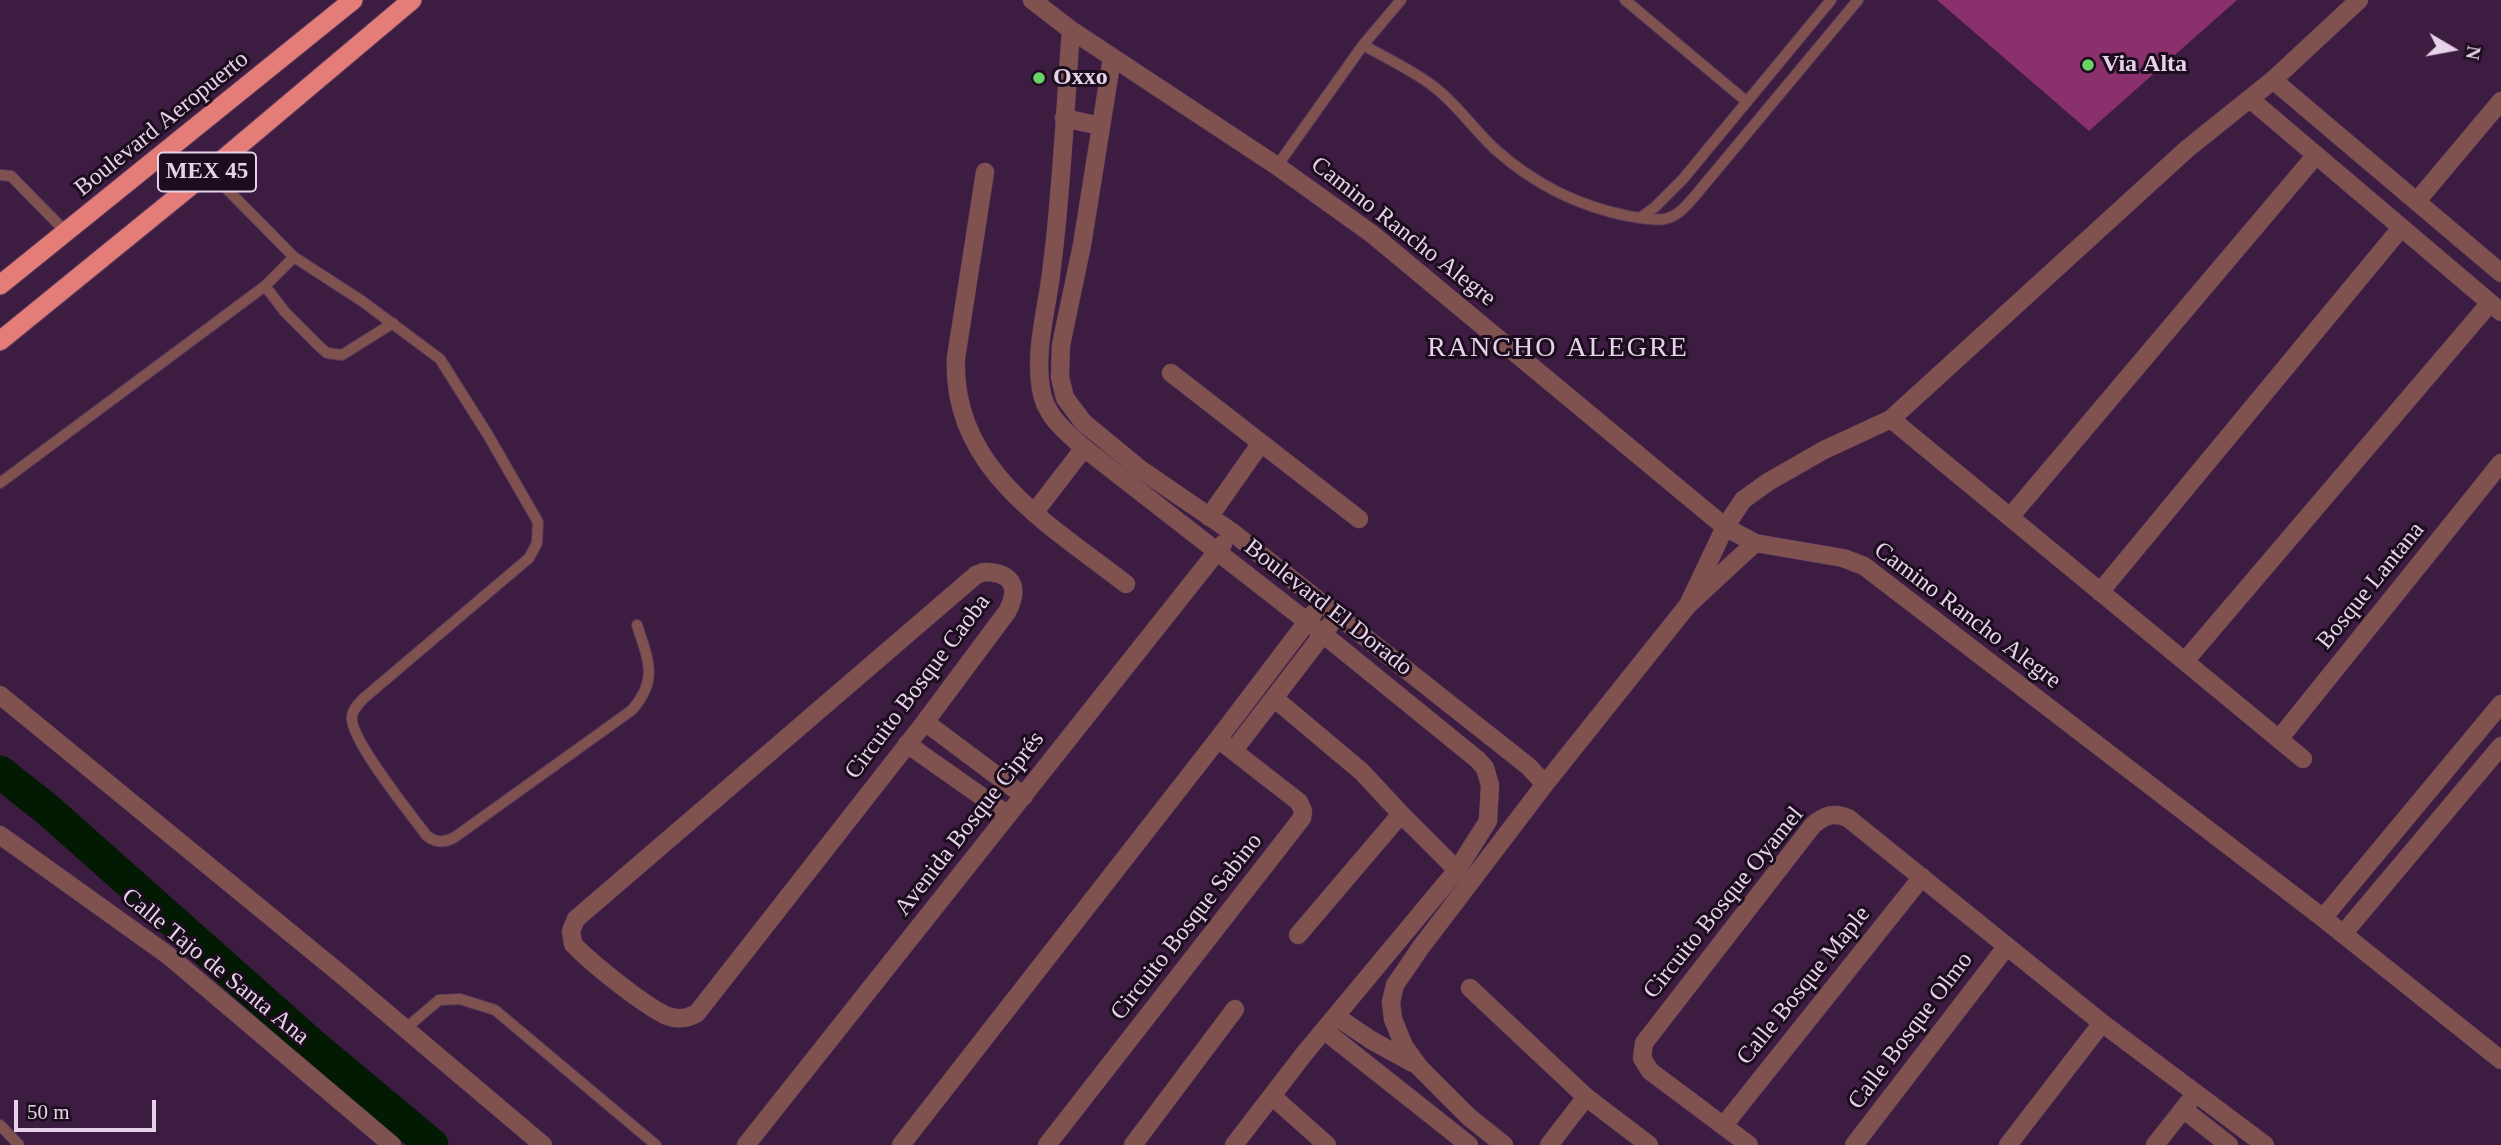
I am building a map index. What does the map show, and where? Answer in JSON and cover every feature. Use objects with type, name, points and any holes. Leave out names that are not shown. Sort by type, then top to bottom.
[{"type":"highway","name":"Boulevard Aeropuerto","points":[[3,276],[66,232],[353,0]]},
{"type":"highway","name":"MEX 45","points":[[0,341],[209,171],[411,1]]},
{"type":"street","points":[[1032,0],[1112,58]]},
{"type":"street","points":[[1688,605],[1725,527],[1743,500],[1768,482],[1824,450],[1891,419],[2187,149],[2273,80],[2359,0]]},
{"type":"street","name":"Boulevard El Dorado","points":[[1071,30],[1054,241],[1041,358],[1041,390],[1046,408],[1056,422],[1084,448],[1323,634],[1478,760],[1485,768],[1490,785],[1488,821],[1457,870],[1234,1145]]},
{"type":"street","name":"Boulevard El Dorado","points":[[1112,58],[1082,245],[1061,345],[1060,377],[1065,398],[1083,422],[1121,453],[1232,532],[1528,766],[1545,784]]},
{"type":"street","name":"Camino Rancho Alegre","points":[[1112,58],[1277,166],[1372,234],[1725,527],[1755,543],[1843,558],[1864,566],[2323,918],[2501,1060]]},
{"type":"street","points":[[2273,80],[2501,273]]},
{"type":"street","points":[[2185,662],[2495,307],[2250,99]]},
{"type":"street","points":[[2417,201],[2501,101]]},
{"type":"street","points":[[1064,118],[1100,126]]},
{"type":"street","points":[[2010,517],[2316,155]]},
{"type":"street","points":[[985,172],[956,358],[955,378],[964,420],[987,466],[1034,513],[1126,584]]},
{"type":"street","points":[[2100,592],[2401,228]]},
{"type":"street","points":[[1054,241],[1082,245]]},
{"type":"street","points":[[1171,373],[1359,519]]},
{"type":"street","points":[[1891,419],[2303,759]]},
{"type":"street","points":[[1209,517],[1261,443]]},
{"type":"street","points":[[1034,513],[1084,448]]},
{"type":"street","name":"Bosque Lantana","points":[[2279,739],[2501,463]]},
{"type":"street","name":"Avenida Bosque Ciprés","points":[[746,1145],[1232,532]]},
{"type":"street","points":[[1504,1145],[1469,1116],[1419,1067],[1396,1030],[1391,1002],[1395,985],[1427,938],[1545,784],[1688,605],[1755,543]]},
{"type":"street","name":"Circuito Bosque Caoba","points":[[992,572],[1009,579],[1014,592],[1007,612],[925,723],[697,1013],[685,1018],[666,1015],[630,991],[573,944],[571,931],[576,919],[976,575],[992,572]]},
{"type":"street","points":[[901,1145],[1218,740],[1321,602]]},
{"type":"street","points":[[1234,750],[1337,614]]},
{"type":"street","points":[[0,695],[542,1145]]},
{"type":"street","points":[[1274,698],[1362,772],[1457,870]]},
{"type":"street","points":[[2323,918],[2501,705]]},
{"type":"street","points":[[925,723],[1024,796]]},
{"type":"street","name":"Circuito Bosque Sabino","points":[[1047,1145],[1302,818],[1303,811],[1299,802],[1218,740]]},
{"type":"street","points":[[907,744],[1008,815]]},
{"type":"street","points":[[2343,934],[2501,746]]},
{"type":"street","points":[[1298,935],[1401,814]]},
{"type":"street","name":"Circuito Bosque Oyamel","points":[[1749,1145],[1650,1071],[1642,1058],[1644,1043],[1813,825],[1828,815],[1836,814],[1849,818],[2102,1023],[2265,1145]]},
{"type":"street","name":"Calle Tajo de Santa Ana","points":[[0,835],[169,956],[392,1145]]},
{"type":"street","name":"Calle Bosque Maple","points":[[1724,1125],[1922,877]]},
{"type":"street","name":"Calle Bosque Olmo","points":[[1854,1145],[2007,946]]},
{"type":"street","points":[[1470,988],[1586,1097],[1649,1145]]},
{"type":"street","points":[[1136,1144],[1235,1009]]},
{"type":"street","points":[[1337,1017],[1419,1067]]},
{"type":"street","points":[[2008,1145],[2102,1023]]},
{"type":"street","points":[[1325,1031],[1464,1143]]},
{"type":"street","points":[[2154,1145],[2196,1093]]},
{"type":"street","points":[[1272,1096],[1327,1145]]},
{"type":"street","points":[[1549,1145],[1586,1097]]},
{"type":"street","points":[[2183,1109],[2229,1145]]},
{"type":"lane","points":[[1277,166],[1363,45],[1401,0]]},
{"type":"lane","points":[[1625,0],[1746,101]]},
{"type":"lane","points":[[1640,218],[1656,207],[1683,178],[1831,0]]},
{"type":"lane","points":[[1363,45],[1432,85],[1493,148],[1537,181],[1564,197],[1594,208],[1640,218],[1665,219],[1684,208],[1858,0]]},
{"type":"lane","points":[[209,171],[294,257],[393,323],[440,359],[538,522],[537,544],[529,558],[364,698],[351,717],[363,748],[427,836],[433,841],[441,842],[455,837],[632,710],[643,697],[649,674],[648,661],[637,625]]},
{"type":"lane","points":[[0,174],[10,176],[66,232]]},
{"type":"lane","points":[[0,483],[265,286],[294,257]]},
{"type":"lane","points":[[265,286],[285,312],[327,353],[342,355],[393,323]]},
{"type":"lane","points":[[405,1029],[439,1000],[460,999],[495,1010],[656,1145]]},
{"type":"lane","points":[[0,1125],[19,1145]]},
{"type":"building","name":"Via Alta","points":[[1937,0],[2237,0],[2089,131]]},
{"type":"waterway","points":[[0,772],[48,810],[316,1048],[432,1145]]},
{"type":"place","name":"Via Alta","points":[[2088,65]]},
{"type":"place","name":"Oxxo","points":[[1039,78]]},
{"type":"district","name":"RANCHO ALEGRE","points":[[1558,349]]}]
